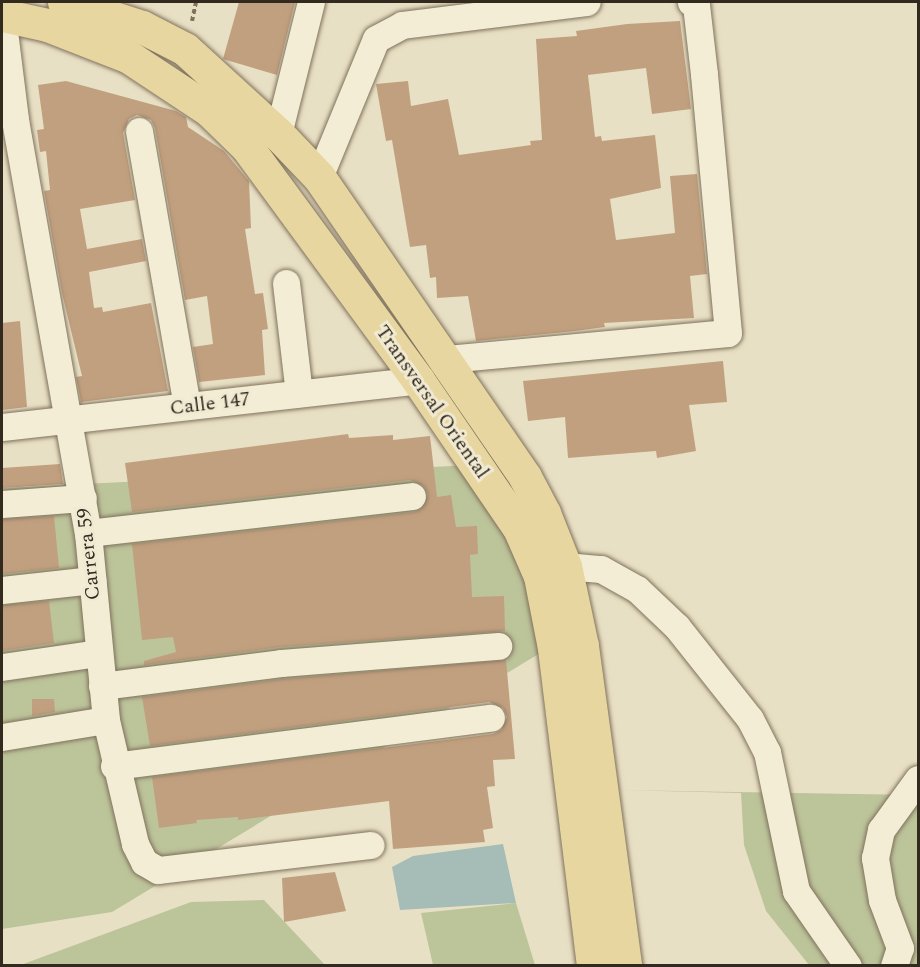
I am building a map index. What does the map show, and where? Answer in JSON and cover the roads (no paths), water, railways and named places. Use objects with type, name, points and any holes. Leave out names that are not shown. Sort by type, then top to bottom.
[{"type":"main road","name":"Transversal Oriental","points":[[64,2],[142,27],[185,49],[278,134],[319,177],[390,283],[447,359],[525,477],[544,513],[565,566],[582,646],[625,966]]},
{"type":"main road","name":"Transversal Oriental","points":[[2,15],[47,25],[116,50],[163,76],[209,110],[275,182],[418,380],[519,528],[540,576],[554,648],[593,966]]},
{"type":"street","points":[[278,134],[311,2]]},
{"type":"street","points":[[319,177],[376,39],[402,25],[587,2]]},
{"type":"street","points":[[447,359],[728,333],[696,5],[691,2]]},
{"type":"street","name":"Carrera 59","points":[[2,15],[15,120],[67,420],[83,498],[106,720],[114,766],[135,844],[144,862],[158,870],[371,845]]},
{"type":"street","points":[[140,131],[187,406]]},
{"type":"street","points":[[286,283],[299,393]]},
{"type":"street","name":"Calle 147","points":[[2,428],[418,380]]},
{"type":"street","points":[[88,533],[412,496]]},
{"type":"street","points":[[2,504],[83,498]]},
{"type":"street","points":[[565,566],[601,569],[637,589],[677,627],[750,719],[766,752],[796,891],[848,966]]},
{"type":"street","points":[[2,590],[92,580]]},
{"type":"street","points":[[102,686],[281,663],[498,646]]},
{"type":"street","points":[[2,667],[98,653]]},
{"type":"street","points":[[114,766],[491,718]]},
{"type":"street","points":[[2,737],[106,720]]},
{"type":"street","points":[[894,966],[900,948],[882,900],[875,858],[881,830],[918,779]]},
{"type":"water","points":[[503,844],[516,903],[400,910],[392,867],[413,856]]}]
